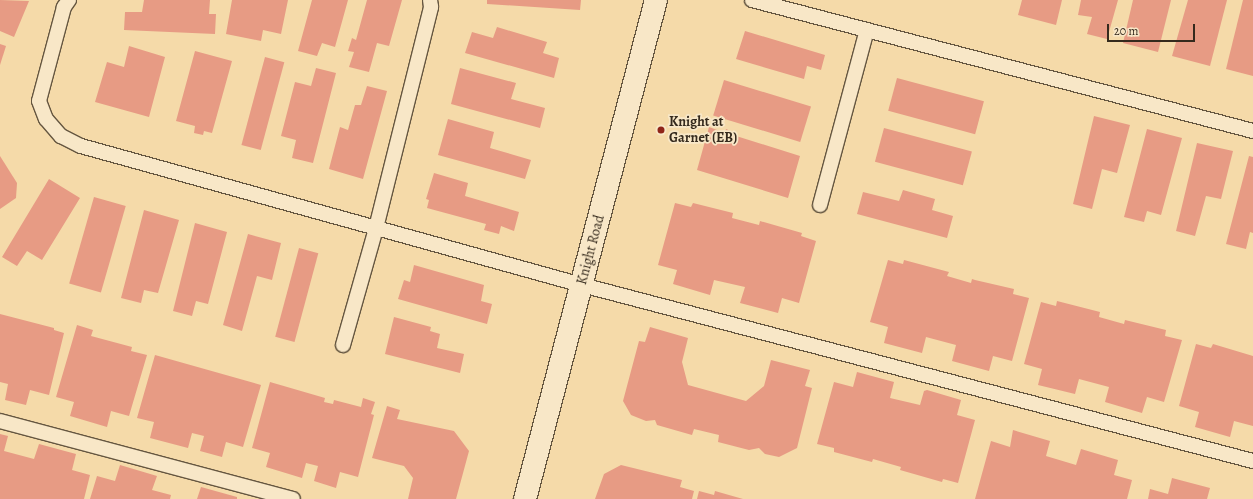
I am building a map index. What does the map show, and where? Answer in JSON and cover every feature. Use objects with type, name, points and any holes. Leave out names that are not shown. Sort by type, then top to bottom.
[{"type":"street","name":"Knight Road","points":[[525,499],[656,0]]},
{"type":"lane","points":[[69,0],[64,7],[39,101],[46,120],[61,136],[81,146],[582,285],[1253,461]]},
{"type":"lane","points":[[343,345],[376,228],[431,7],[430,0]]},
{"type":"lane","points":[[752,0],[1253,131]]},
{"type":"lane","points":[[820,205],[867,30]]},
{"type":"lane","points":[[0,421],[293,499]]},
{"type":"building","points":[[0,0],[29,1],[14,37],[0,31]]},
{"type":"building","points":[[144,0],[210,0],[209,14],[216,14],[215,34],[124,30],[125,12],[142,12]]},
{"type":"building","points":[[232,0],[288,0],[281,34],[263,30],[261,41],[226,34]]},
{"type":"building","points":[[312,0],[348,0],[335,47],[322,43],[317,56],[298,51]]},
{"type":"building","points":[[367,0],[402,0],[389,46],[377,43],[369,72],[349,67],[354,52],[348,51],[352,38],[356,40]]},
{"type":"building","points":[[487,0],[581,0],[580,10],[487,4]]},
{"type":"building","points":[[1022,0],[1062,0],[1056,25],[1018,15]]},
{"type":"building","points":[[1081,0],[1118,0],[1107,39],[1087,34],[1092,17],[1078,15]]},
{"type":"building","points":[[1133,0],[1171,0],[1158,52],[1123,43]]},
{"type":"building","points":[[1188,0],[1227,0],[1210,66],[1172,56]]},
{"type":"building","points":[[1243,0],[1253,0],[1253,76],[1226,69]]},
{"type":"building","points":[[497,27],[547,42],[543,53],[559,58],[554,78],[465,53],[472,32],[493,38]]},
{"type":"building","points":[[745,31],[825,55],[821,70],[807,66],[804,79],[736,59]]},
{"type":"building","points":[[0,44],[6,46],[0,65]]},
{"type":"building","points":[[129,46],[165,57],[149,117],[95,102],[107,62],[124,67]]},
{"type":"building","points":[[195,51],[232,61],[212,133],[204,131],[203,135],[194,133],[195,126],[176,121]]},
{"type":"building","points":[[265,57],[284,62],[261,150],[241,145]]},
{"type":"building","points":[[316,68],[336,73],[313,163],[292,158],[296,140],[281,136],[295,82],[311,86]]},
{"type":"building","points":[[460,68],[516,83],[511,99],[545,108],[540,128],[451,104]]},
{"type":"building","points":[[897,78],[984,101],[975,134],[888,111]]},
{"type":"building","points":[[724,80],[811,107],[800,142],[713,115]]},
{"type":"building","points":[[367,86],[387,91],[363,179],[329,169],[340,127],[348,130],[355,105],[361,105]]},
{"type":"building","points":[[1094,116],[1130,125],[1117,173],[1102,169],[1092,209],[1073,204]]},
{"type":"building","points":[[448,119],[494,132],[490,148],[531,160],[525,179],[438,155]]},
{"type":"building","points":[[709,127],[725,133],[726,129],[733,132],[733,135],[800,156],[788,198],[697,170]]},
{"type":"building","points":[[884,128],[972,152],[963,185],[875,162]]},
{"type":"building","points":[[1147,129],[1182,138],[1161,215],[1147,211],[1144,222],[1124,217]]},
{"type":"building","points":[[1197,143],[1233,151],[1221,199],[1206,196],[1195,236],[1176,231]]},
{"type":"building","points":[[0,156],[17,183],[16,198],[0,209]]},
{"type":"building","points":[[1249,156],[1253,157],[1253,233],[1250,232],[1246,249],[1226,244]]},
{"type":"building","points":[[434,173],[468,183],[465,196],[519,212],[514,231],[501,226],[499,234],[484,230],[486,224],[427,208],[429,200],[426,199]]},
{"type":"building","points":[[49,179],[80,198],[42,260],[27,251],[17,266],[2,257]]},
{"type":"building","points":[[903,190],[935,199],[932,210],[953,216],[947,238],[857,214],[863,192],[899,201]]},
{"type":"building","points":[[94,197],[126,206],[101,293],[69,284]]},
{"type":"building","points":[[675,203],[691,207],[693,203],[733,213],[732,218],[759,225],[760,221],[802,233],[801,236],[816,241],[799,303],[782,298],[778,313],[740,303],[745,287],[714,280],[710,295],[673,284],[677,270],[658,265]]},
{"type":"building","points":[[144,210],[179,220],[158,293],[144,290],[141,303],[121,298]]},
{"type":"building","points":[[195,223],[227,232],[208,304],[196,301],[192,316],[173,311]]},
{"type":"building","points":[[248,234],[281,243],[272,280],[257,276],[242,331],[223,325]]},
{"type":"building","points":[[299,248],[318,253],[295,342],[275,337]]},
{"type":"building","points":[[888,260],[903,264],[904,260],[949,272],[947,276],[971,283],[972,279],[1014,289],[1013,294],[1029,298],[1012,361],[993,356],[989,371],[952,361],[956,345],[926,337],[922,353],[884,343],[888,327],[870,322]]},
{"type":"building","points":[[414,265],[484,285],[481,301],[492,304],[487,324],[398,299],[404,280],[410,282]]},
{"type":"building","points":[[1057,301],[1100,312],[1099,317],[1124,324],[1125,320],[1166,330],[1165,336],[1182,340],[1164,402],[1147,397],[1142,413],[1105,402],[1109,387],[1079,379],[1075,394],[1038,385],[1042,369],[1024,364],[1041,302],[1056,306]]},
{"type":"building","points":[[0,314],[54,328],[54,330],[64,333],[49,395],[30,390],[26,405],[5,400],[8,384],[0,382]]},
{"type":"building","points":[[394,317],[431,327],[430,331],[440,334],[437,348],[464,354],[460,373],[385,354]]},
{"type":"building","points":[[77,325],[93,330],[91,336],[132,347],[131,351],[147,355],[129,416],[111,411],[107,427],[70,416],[74,402],[56,397]]},
{"type":"building","points":[[650,327],[688,338],[682,362],[688,385],[746,401],[764,386],[771,360],[810,370],[805,386],[812,388],[797,448],[779,457],[765,454],[759,448],[749,450],[718,442],[719,435],[694,429],[692,435],[657,425],[655,420],[646,421],[631,415],[623,401],[639,341],[645,342]]},
{"type":"building","points":[[1196,344],[1211,348],[1213,344],[1253,356],[1253,426],[1234,421],[1230,437],[1195,427],[1199,412],[1179,406]]},
{"type":"building","points":[[155,355],[261,385],[243,447],[226,442],[222,457],[200,451],[204,436],[192,433],[188,448],[150,438],[154,422],[137,418]]},
{"type":"building","points":[[857,372],[894,382],[890,398],[920,405],[924,391],[927,390],[961,400],[957,415],[975,420],[958,483],[943,479],[942,482],[900,470],[901,467],[873,459],[872,462],[834,452],[834,448],[817,444],[834,382],[853,387]]},
{"type":"building","points":[[270,382],[325,398],[324,402],[333,404],[334,400],[361,407],[363,398],[375,402],[371,414],[374,415],[358,477],[340,472],[336,488],[314,481],[318,466],[306,463],[302,478],[266,467],[270,453],[252,448]]},
{"type":"building","points":[[387,406],[400,410],[397,419],[454,431],[469,451],[456,499],[408,499],[413,478],[404,466],[372,458]]},
{"type":"building","points":[[1013,430],[1050,441],[1046,456],[1076,465],[1081,449],[1118,460],[1114,475],[1132,480],[1127,499],[975,499],[991,441],[1010,447]]},
{"type":"building","points":[[0,434],[8,436],[4,451],[34,459],[39,444],[76,454],[72,470],[90,475],[84,499],[0,499]]},
{"type":"building","points":[[120,465],[157,476],[152,490],[171,495],[170,499],[90,499],[97,476],[115,481]]},
{"type":"building","points":[[621,465],[682,480],[680,487],[694,491],[692,499],[595,499],[604,474]]},
{"type":"building","points":[[1172,478],[1210,488],[1207,499],[1148,499],[1150,489],[1168,494]]},
{"type":"building","points":[[201,487],[237,497],[237,499],[197,499]]},
{"type":"building","points":[[699,491],[714,495],[715,491],[743,499],[697,499]]},
{"type":"place","name":"Knight at Garnet (EB)","points":[[661,130]]}]
